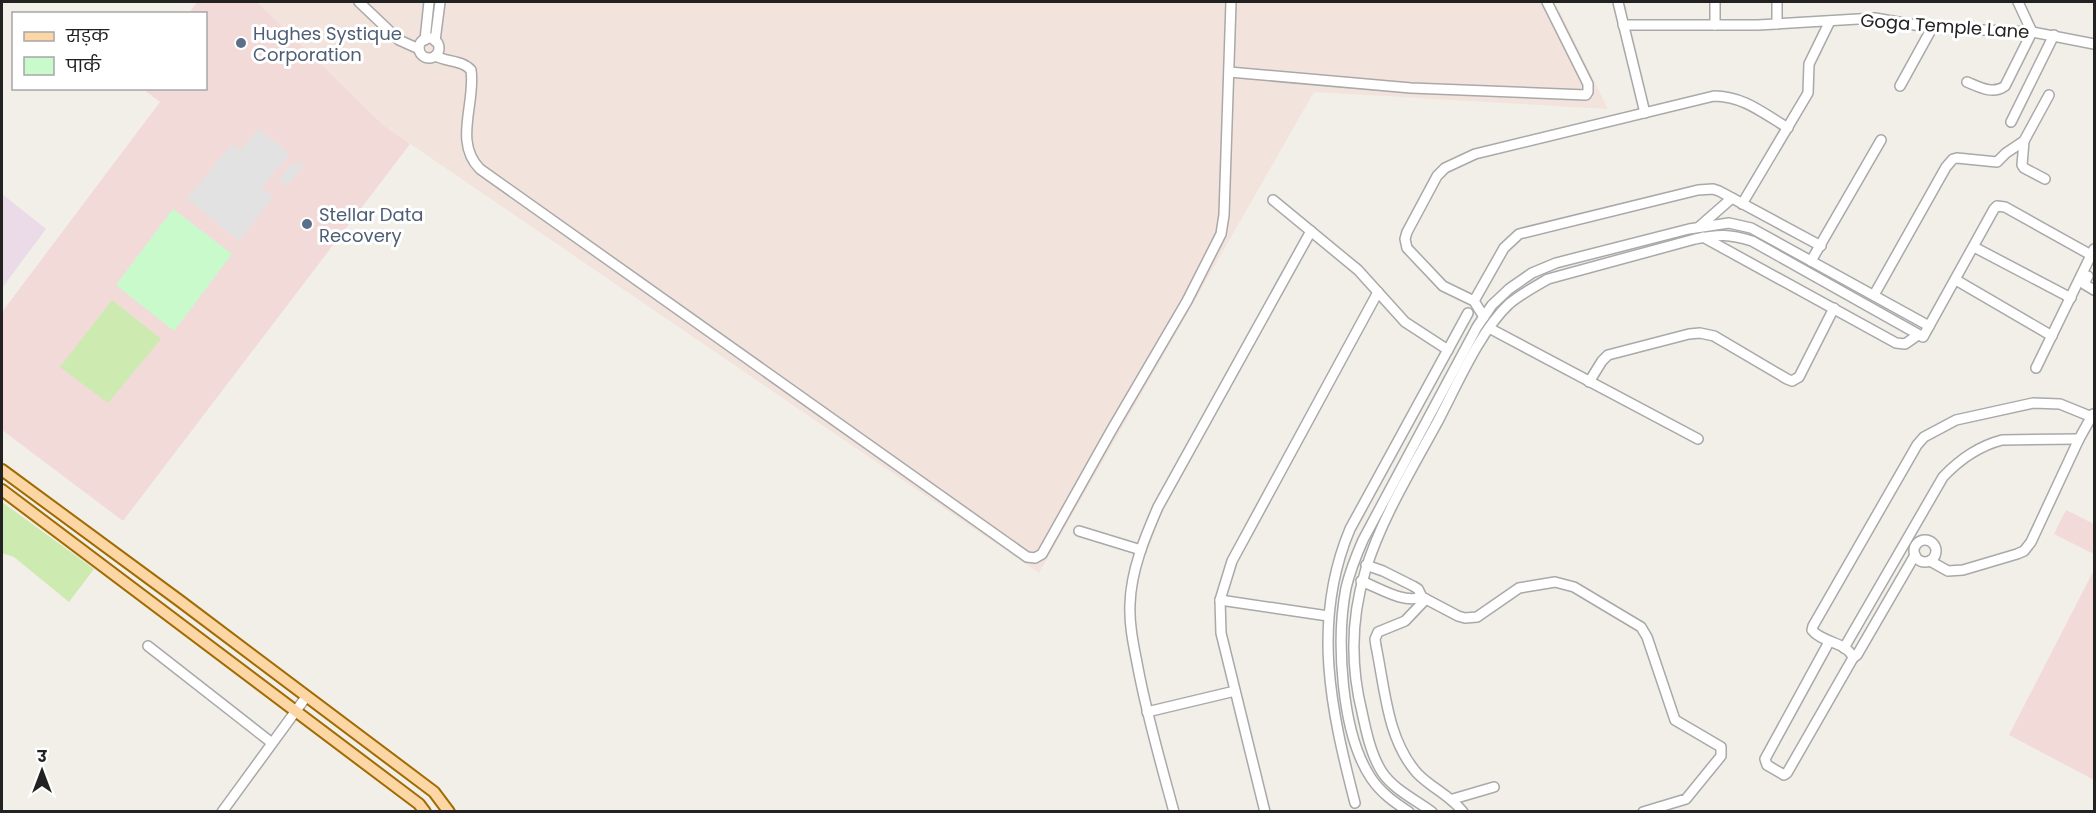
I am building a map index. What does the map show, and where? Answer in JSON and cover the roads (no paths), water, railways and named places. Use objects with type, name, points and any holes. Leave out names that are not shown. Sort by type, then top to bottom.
[{"type":"main road","points":[[2,470],[434,792],[449,812]]},
{"type":"main road","points":[[2,490],[419,804],[425,812]]},
{"type":"street","points":[[359,2],[399,40],[419,49],[425,57],[435,56],[442,60],[465,64],[471,70],[467,144],[471,158],[480,169],[1017,550],[1032,558],[1042,554],[1187,301],[1221,234],[1224,215],[1231,2]]},
{"type":"street","points":[[425,40],[429,2]]},
{"type":"street","points":[[435,56],[439,48],[435,41],[440,2]]},
{"type":"street","points":[[1229,72],[1422,88],[1586,95],[1588,84],[1547,2]]},
{"type":"street","points":[[1618,2],[1645,113]]},
{"type":"street","points":[[1715,2],[1715,25]]},
{"type":"street","points":[[1777,2],[1777,24]]},
{"type":"street","points":[[1966,82],[1986,90],[2000,90],[2005,86],[2032,32],[2018,2]]},
{"type":"street","name":"Goga Temple Lane","points":[[1623,25],[1777,24],[1875,18],[1932,28],[2032,32],[2094,44]]},
{"type":"street","points":[[1742,204],[1808,93],[1809,64],[1830,21]]},
{"type":"street","points":[[1900,86],[1932,28]]},
{"type":"street","points":[[2011,122],[2054,35]]},
{"type":"street","points":[[419,49],[420,44],[425,40],[435,41]]},
{"type":"street","points":[[2044,179],[2022,165],[2024,141],[2049,95]]},
{"type":"street","points":[[1484,317],[1474,301],[1443,286],[1407,248],[1405,243],[1407,232],[1437,176],[1445,168],[1475,154],[1698,99],[1728,96],[1740,99],[1788,128]]},
{"type":"street","points":[[1811,261],[1881,140]]},
{"type":"street","points":[[1874,295],[1938,180],[1953,159],[1962,157],[1997,162],[2024,141]]},
{"type":"street","points":[[1474,301],[1504,248],[1519,234],[1698,190],[1713,189],[1821,246]]},
{"type":"street","points":[[1700,226],[1732,198]]},
{"type":"street","points":[[1273,200],[1358,270],[1405,322],[1470,361]]},
{"type":"street","points":[[1703,237],[1896,343],[1905,344],[1920,336],[1929,326],[1994,209],[2001,206],[2093,256]]},
{"type":"street","points":[[1409,812],[1389,799],[1380,789],[1363,763],[1351,725],[1343,676],[1342,618],[1351,567],[1362,540],[1461,356],[1492,305],[1509,289],[1532,273],[1556,263],[1700,226],[1728,223],[1751,228],[1929,326]]},
{"type":"street","points":[[1174,812],[1147,712],[1132,638],[1130,602],[1141,550],[1158,507],[1311,231]]},
{"type":"street","points":[[1432,812],[1392,783],[1382,772],[1373,751],[1358,697],[1354,669],[1354,620],[1364,572],[1388,513],[1489,328],[1509,304],[1527,290],[1548,279],[1703,237],[1717,234],[1732,235],[1752,241],[1920,336]]},
{"type":"street","points":[[1974,247],[2071,298]]},
{"type":"street","points":[[2093,256],[2084,284],[2094,290]]},
{"type":"street","points":[[2036,368],[2093,256]]},
{"type":"street","points":[[1956,280],[2052,336]]},
{"type":"street","points":[[1265,812],[1221,633],[1220,600],[1232,561],[1378,292]]},
{"type":"street","points":[[1589,382],[1608,355],[1700,333],[1714,336],[1787,379],[1796,380],[1834,308]]},
{"type":"street","points":[[1355,803],[1332,706],[1328,616],[1338,557],[1350,529],[1468,313]]},
{"type":"street","points":[[1489,328],[1698,439]]},
{"type":"street","points":[[1853,658],[1853,654],[1844,648],[1814,633],[1813,626],[1917,445],[1924,437],[1956,420],[2033,403],[2060,404],[2093,415],[2079,439],[2031,542],[2024,551],[1963,570],[1948,571],[1930,561],[1923,562],[1915,555]]},
{"type":"street","points":[[1844,648],[1942,477],[1955,464],[1990,444],[2002,441],[2079,439]]},
{"type":"street","points":[[1079,531],[1141,550]]},
{"type":"street","points":[[1829,642],[1765,759],[1767,765],[1784,775],[1915,555],[1916,544],[1922,540],[1930,541],[1935,545],[1937,553],[1930,561]]},
{"type":"street","points":[[1351,567],[1413,586],[1424,598],[1458,616],[1472,619],[1519,588],[1562,582],[1641,627],[1647,637],[1675,720],[1721,747],[1723,751],[1686,799],[1643,812]]},
{"type":"street","points":[[1364,572],[1406,598],[1424,598]]},
{"type":"street","points":[[1424,598],[1405,621],[1378,632],[1375,639],[1376,646],[1400,750],[1418,774],[1453,799],[1463,812]]},
{"type":"street","points":[[1220,600],[1354,620]]},
{"type":"street","points":[[148,646],[272,743]]},
{"type":"street","points":[[1147,712],[1235,691]]},
{"type":"street","points":[[222,812],[306,697]]},
{"type":"street","points":[[1453,799],[1494,787]]},
{"type":"place","name":"Hughes Systique Corporation","points":[[241,43]]},
{"type":"place","name":"Stellar Data Recovery","points":[[307,224]]}]
